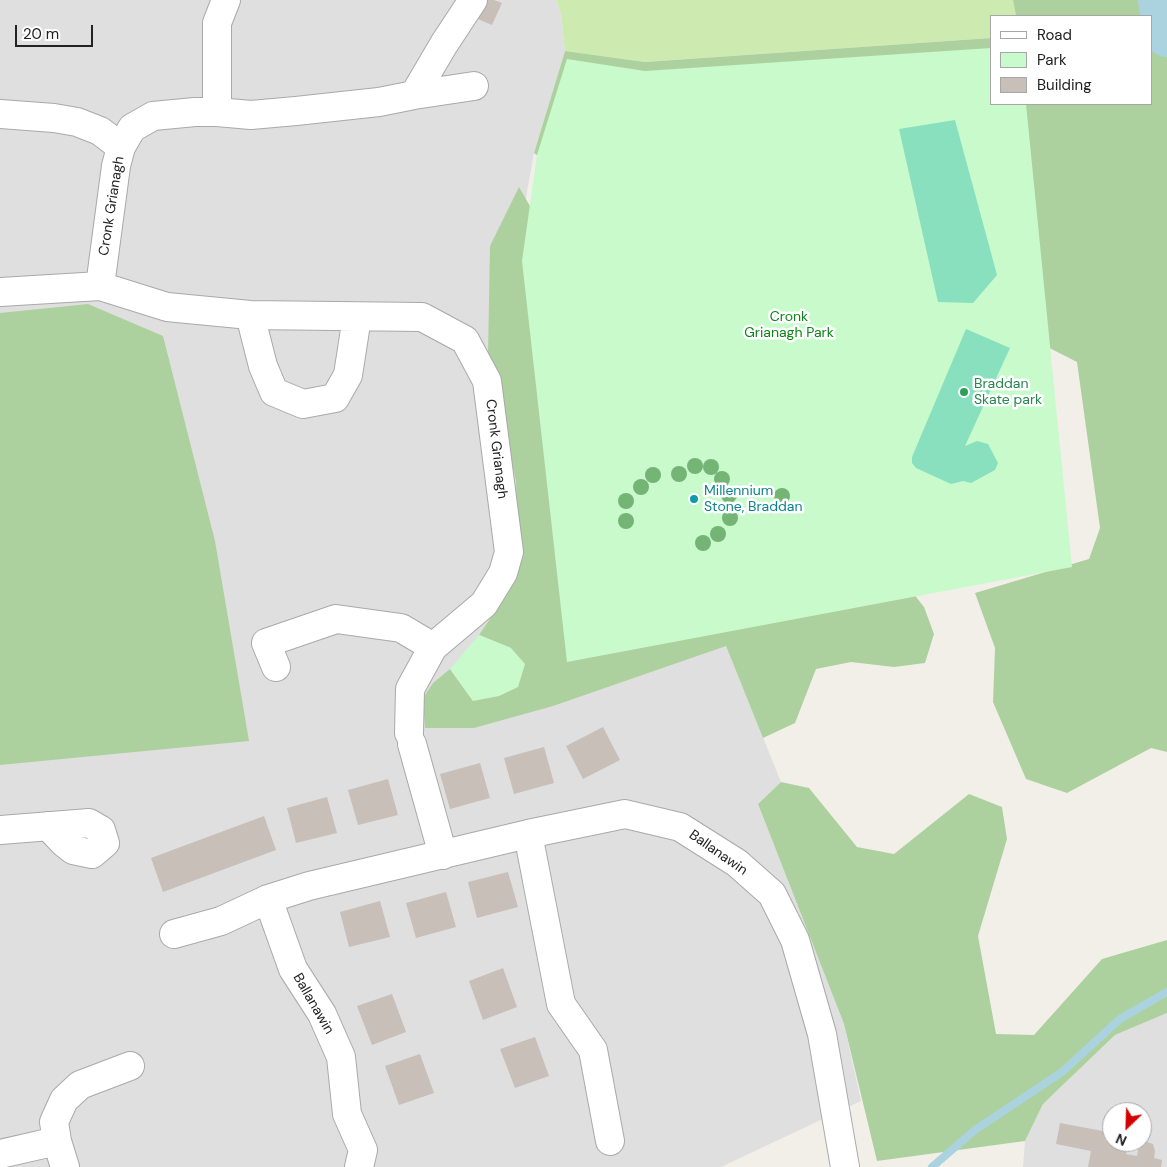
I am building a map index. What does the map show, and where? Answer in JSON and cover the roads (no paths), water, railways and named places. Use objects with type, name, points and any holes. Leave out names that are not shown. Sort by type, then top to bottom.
[{"type":"street","points":[[217,112],[217,22],[226,0]]},
{"type":"street","points":[[414,95],[473,0]]},
{"type":"street","name":"Cronk Grianagh","points":[[100,286],[116,166],[121,147],[132,128],[153,116],[195,112],[251,114],[296,111],[379,102],[474,86]]},
{"type":"street","points":[[1,111],[77,122],[100,131],[121,147]]},
{"type":"street","name":"Cronk Grianagh","points":[[0,292],[100,286],[167,307],[250,315],[422,317],[465,340],[487,381],[509,552],[503,573],[484,604],[433,647],[410,689],[411,739],[442,855]]},
{"type":"street","points":[[250,315],[263,366],[274,392],[303,404],[335,398],[348,375],[357,317]]},
{"type":"street","points":[[276,667],[266,643],[336,619],[401,628],[433,647]]},
{"type":"street","name":"Ballanawin","points":[[174,934],[221,921],[268,899],[309,886],[528,834],[625,814],[680,827],[737,863],[772,894],[795,940],[822,1034],[845,1167]]},
{"type":"street","points":[[0,830],[48,826]]},
{"type":"street","points":[[528,834],[560,1004],[594,1050],[610,1141]]},
{"type":"street","name":"Ballanawin","points":[[268,899],[293,969],[322,1014],[341,1057],[347,1114],[363,1150],[359,1167]]},
{"type":"street","points":[[65,1167],[57,1141],[54,1122],[64,1100],[80,1085],[130,1066]]},
{"type":"street","points":[[0,1154],[57,1141]]},
{"type":"waterway","points":[[1161,0],[1167,34]]},
{"type":"waterway","points":[[932,1167],[975,1130],[1062,1072],[1120,1019],[1167,992]]},
{"type":"place","name":"Braddan Skate park","points":[[964,392]]},
{"type":"place","name":"Millennium Stone, Braddan","points":[[694,499]]},
{"type":"park label","name":"Cronk Grianagh Park","points":[[789,326]]}]
